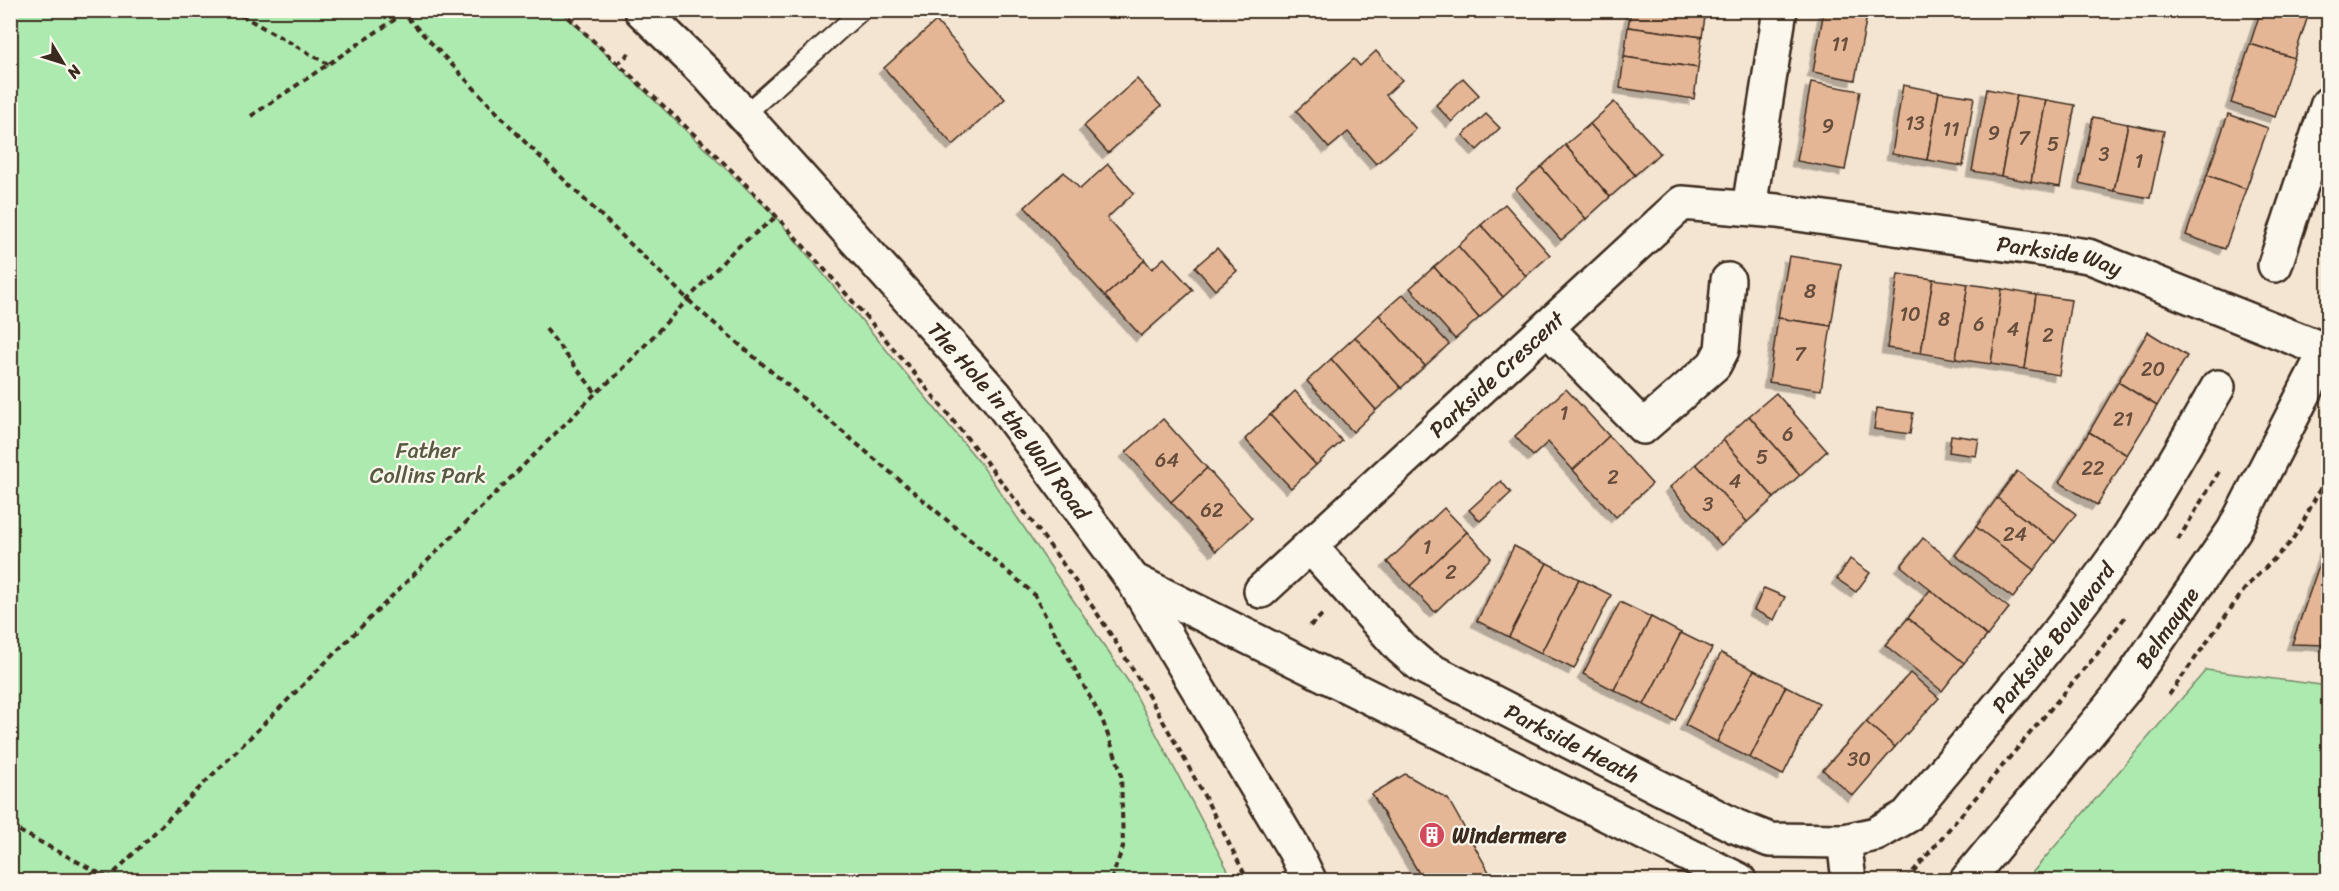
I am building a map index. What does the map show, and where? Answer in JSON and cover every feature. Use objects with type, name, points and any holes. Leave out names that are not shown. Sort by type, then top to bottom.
[{"type":"street","name":"The Hole in the Wall Road","points":[[641,10],[708,75],[996,396],[1133,580],[1295,851],[1309,880]]},
{"type":"street","points":[[1763,209],[1780,10]]},
{"type":"street","points":[[2275,265],[2328,104]]},
{"type":"street","name":"Parkside Crescent","points":[[1261,591],[1682,203],[1763,209]]},
{"type":"street","name":"Parkside Way","points":[[1763,209],[2088,256],[2328,349]]},
{"type":"street","points":[[1547,328],[1643,427],[1714,365],[1722,350],[1728,280]]},
{"type":"street","name":"Belmayne","points":[[1967,880],[2123,691],[2234,530],[2328,349]]},
{"type":"street","name":"Parkside Boulevard","points":[[1844,841],[1876,834],[1907,816],[2048,645],[2123,544],[2160,489],[2218,387]]},
{"type":"street","name":"Parkside Heath","points":[[1310,546],[1401,648],[1422,666],[1735,826],[1770,840],[1844,841]]},
{"type":"street","points":[[1133,580],[1739,880]]},
{"type":"street","points":[[1844,841],[1849,880]]},
{"type":"lane","points":[[744,115],[862,10]]},
{"type":"path","points":[[232,10],[328,64]]},
{"type":"path","points":[[561,10],[776,217],[866,317],[974,446],[1059,558],[1122,654],[1197,781],[1244,873],[1257,880]]},
{"type":"path","points":[[251,116],[401,12],[525,142],[688,299],[1033,593],[1102,719],[1121,771],[1123,847],[1111,880]]},
{"type":"path","points":[[617,64],[626,56]]},
{"type":"path","points":[[10,826],[109,880],[596,393],[618,374],[734,250],[776,217]]},
{"type":"path","points":[[546,329],[596,393]]},
{"type":"path","points":[[1281,653],[1349,590]]},
{"type":"green space","name":"Father Collins Park","points":[[10,11],[561,11],[776,217],[981,464],[1130,684],[1233,880],[11,880]]},
{"type":"green space","points":[[2206,670],[2328,686],[2328,880],[2026,880]]},
{"type":"building","points":[[1631,10],[1706,10],[1702,37],[1628,27]]},
{"type":"building","points":[[1824,10],[1840,10],[1867,15],[1855,80],[1813,72]]},
{"type":"building","points":[[2261,10],[2310,10],[2294,58],[2250,44]]},
{"type":"building","points":[[936,21],[1005,99],[953,145],[884,68]]},
{"type":"building","points":[[1628,27],[1702,37],[1698,68],[1624,57]]},
{"type":"building","points":[[2250,44],[2294,58],[2275,117],[2231,103]]},
{"type":"building","points":[[1376,51],[1402,80],[1386,95],[1416,129],[1376,164],[1348,132],[1329,148],[1296,111],[1354,59],[1360,66]]},
{"type":"building","points":[[1624,57],[1698,68],[1694,99],[1620,88]]},
{"type":"building","points":[[1463,78],[1479,95],[1452,122],[1436,105]]},
{"type":"building","points":[[1137,79],[1161,106],[1108,153],[1084,126]]},
{"type":"building","points":[[1811,82],[1860,91],[1845,170],[1797,161]]},
{"type":"building","points":[[1903,85],[1939,92],[1927,160],[1892,154]]},
{"type":"building","points":[[1987,89],[2017,95],[2001,176],[1972,171]]},
{"type":"building","points":[[1939,92],[1974,97],[1963,166],[1927,160]]},
{"type":"building","points":[[2017,95],[2046,100],[2031,182],[2001,176]]},
{"type":"building","points":[[2046,100],[2075,105],[2060,187],[2031,182]]},
{"type":"building","points":[[1614,102],[1660,153],[1635,175],[1590,124]]},
{"type":"building","points":[[1486,114],[1500,128],[1477,150],[1463,135]]},
{"type":"building","points":[[2228,114],[2268,128],[2246,189],[2207,175]]},
{"type":"building","points":[[2093,117],[2128,124],[2114,191],[2079,183]]},
{"type":"building","points":[[1590,124],[1635,175],[1610,197],[1565,145]]},
{"type":"building","points":[[2128,124],[2164,131],[2150,198],[2114,191]]},
{"type":"building","points":[[1565,145],[1610,197],[1586,219],[1541,167]]},
{"type":"building","points":[[1108,164],[1134,193],[1107,218],[1145,260],[1105,296],[1025,207],[1064,172],[1080,189]]},
{"type":"building","points":[[1541,167],[1586,219],[1561,240],[1516,189]]},
{"type":"building","points":[[2207,175],[2246,189],[2225,249],[2186,235]]},
{"type":"building","points":[[1505,204],[1550,255],[1526,276],[1481,225]]},
{"type":"building","points":[[1481,225],[1526,276],[1503,297],[1458,246]]},
{"type":"building","points":[[1458,246],[1503,297],[1479,318],[1434,267]]},
{"type":"building","points":[[1217,248],[1237,271],[1215,290],[1195,267]]},
{"type":"building","points":[[1789,256],[1841,264],[1831,326],[1778,318]]},
{"type":"building","points":[[1164,258],[1193,290],[1141,336],[1105,296],[1145,260],[1152,269]]},
{"type":"building","points":[[1434,267],[1479,318],[1455,339],[1410,288]]},
{"type":"building","points":[[1898,274],[1933,279],[1921,353],[1887,348]]},
{"type":"building","points":[[1933,279],[1968,284],[1956,359],[1921,353]]},
{"type":"building","points":[[1968,284],[2002,289],[1991,364],[1956,359]]},
{"type":"building","points":[[2002,289],[2036,295],[2025,369],[1991,364]]},
{"type":"building","points":[[1403,294],[1449,344],[1425,366],[1379,315]]},
{"type":"building","points":[[2036,295],[2071,300],[2059,375],[2025,369]]},
{"type":"building","points":[[1379,315],[1425,366],[1401,388],[1355,337]]},
{"type":"building","points":[[1778,318],[1831,326],[1821,390],[1769,382]]},
{"type":"building","points":[[2148,332],[2187,356],[2157,406],[2118,382]]},
{"type":"building","points":[[1355,337],[1401,388],[1376,410],[1331,359]]},
{"type":"building","points":[[1331,359],[1376,410],[1353,432],[1307,381]]},
{"type":"building","points":[[2118,382],[2157,406],[2127,455],[2089,432]]},
{"type":"building","points":[[1566,389],[1609,436],[1573,470],[1548,442],[1533,456],[1515,436]]},
{"type":"building","points":[[1295,391],[1342,441],[1316,465],[1270,415]]},
{"type":"building","points":[[1776,393],[1827,451],[1800,475],[1749,416]]},
{"type":"building","points":[[1877,408],[1913,413],[1910,434],[1874,429]]},
{"type":"building","points":[[1270,415],[1316,465],[1291,488],[1245,439]]},
{"type":"building","points":[[1749,416],[1800,475],[1774,498],[1723,440]]},
{"type":"building","points":[[1163,419],[1207,468],[1171,502],[1126,452]]},
{"type":"building","points":[[2089,432],[2127,455],[2097,505],[2059,482]]},
{"type":"building","points":[[1951,435],[1979,439],[1976,456],[1949,452]]},
{"type":"building","points":[[1609,436],[1652,484],[1616,517],[1573,470]]},
{"type":"building","points":[[1723,440],[1774,498],[1747,522],[1696,464]]},
{"type":"building","points":[[1696,464],[1747,522],[1721,545],[1670,487]]},
{"type":"building","points":[[1207,468],[1252,518],[1216,551],[1171,502]]},
{"type":"building","points":[[2017,471],[2076,514],[2055,542],[1997,498]]},
{"type":"building","points":[[1501,481],[1511,493],[1480,521],[1469,510]]},
{"type":"building","points":[[1997,498],[2055,542],[2034,570],[1976,527]]},
{"type":"building","points":[[1444,508],[1467,532],[1410,586],[1387,562]]},
{"type":"building","points":[[1976,527],[2034,570],[2013,598],[1955,555]]},
{"type":"building","points":[[1467,532],[1491,558],[1435,612],[1410,586]]},
{"type":"building","points":[[1923,538],[2009,608],[1987,636],[1901,566]]},
{"type":"building","points":[[2328,539],[2328,645],[2292,644]]},
{"type":"building","points":[[1514,546],[1547,563],[1509,637],[1477,621]]},
{"type":"building","points":[[1850,559],[1870,573],[1856,592],[1837,579]]},
{"type":"building","points":[[1547,563],[1579,579],[1541,653],[1509,637]]},
{"type":"building","points":[[1579,579],[1611,595],[1574,669],[1541,653]]},
{"type":"building","points":[[1764,588],[1785,597],[1774,620],[1754,610]]},
{"type":"building","points":[[1930,590],[1987,636],[1964,663],[1908,618]]},
{"type":"building","points":[[1620,602],[1651,617],[1614,690],[1583,674]]},
{"type":"building","points":[[1651,617],[1681,633],[1644,705],[1614,690]]},
{"type":"building","points":[[1908,618],[1964,663],[1942,691],[1885,645]]},
{"type":"building","points":[[1681,633],[1712,648],[1675,721],[1644,705]]},
{"type":"building","points":[[1721,653],[1754,670],[1717,742],[1685,725]]},
{"type":"building","points":[[1754,670],[1786,686],[1750,758],[1717,742]]},
{"type":"building","points":[[1910,673],[1939,698],[1895,747],[1866,722]]},
{"type":"building","points":[[1786,686],[1819,703],[1783,775],[1750,758]]},
{"type":"building","points":[[1866,722],[1895,747],[1853,796],[1823,770]]},
{"type":"building","name":"Windermere","points":[[1405,774],[1448,799],[1493,879],[1510,871],[1515,880],[1423,880],[1372,794]]},
{"type":"place","name":"Windermere","points":[[1432,835]]}]
